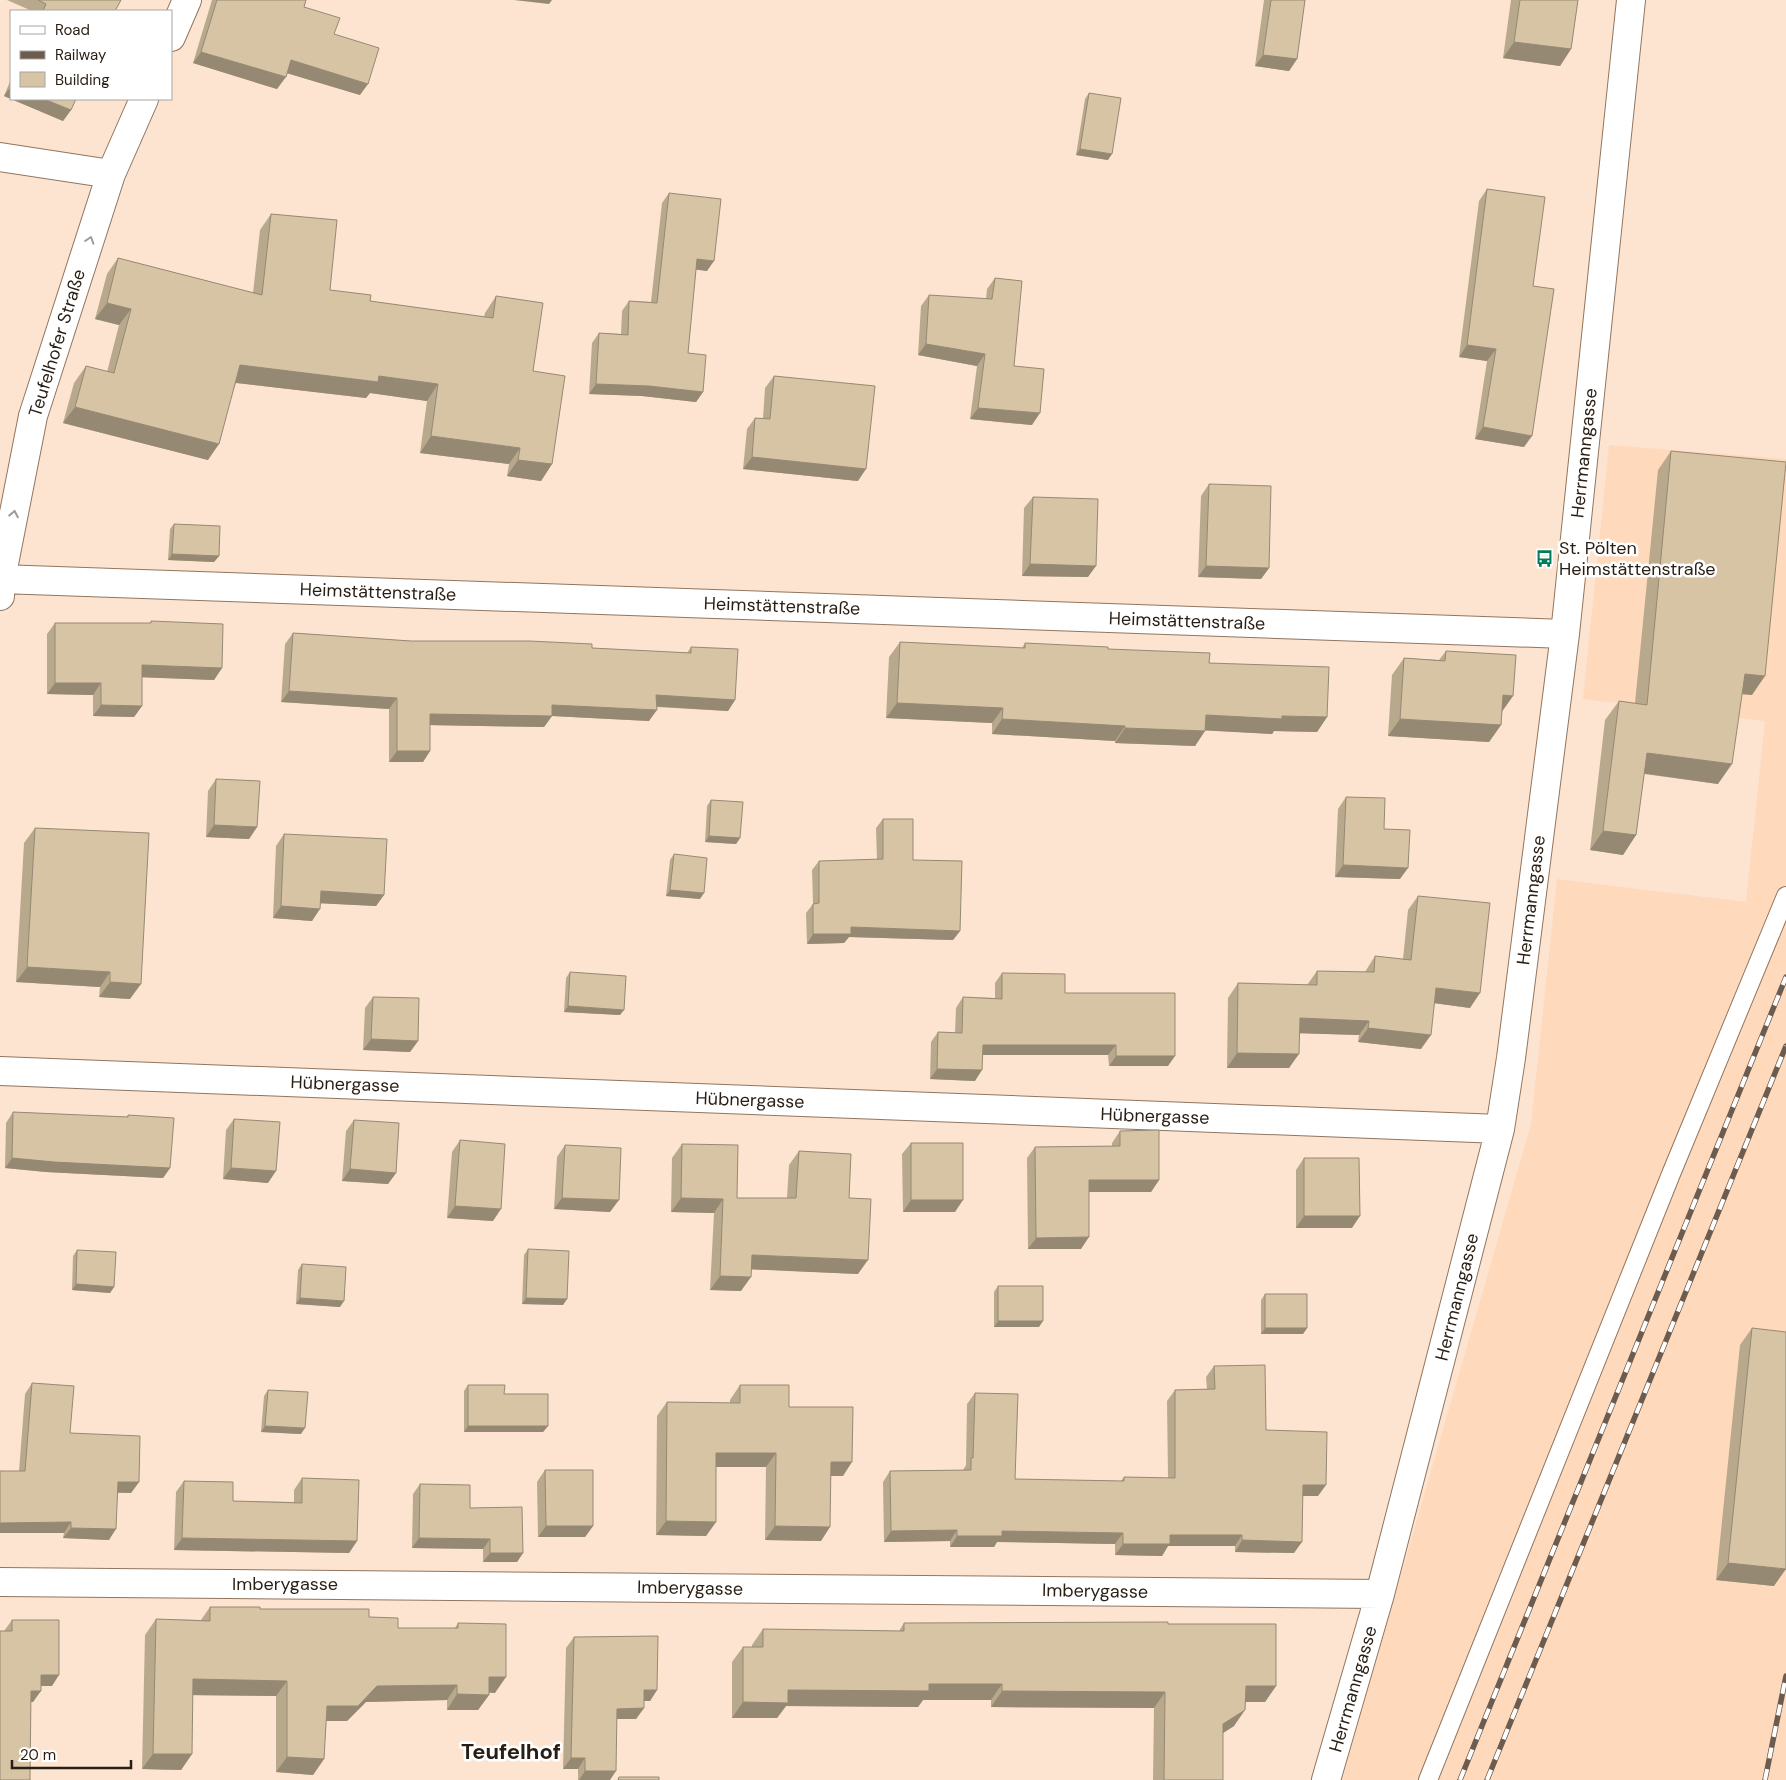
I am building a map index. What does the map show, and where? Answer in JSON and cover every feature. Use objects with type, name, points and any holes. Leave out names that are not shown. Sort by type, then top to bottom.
[{"type":"street","points":[[172,35],[188,0]]},
{"type":"street","name":"Herrmanngasse","points":[[1326,1780],[1380,1594],[1500,1130],[1511,1058],[1565,634],[1631,0]]},
{"type":"street","name":"Teufelhofer Straße","points":[[0,585],[33,416],[110,174],[144,100]]},
{"type":"street","points":[[0,158],[110,174]]},
{"type":"street","name":"Heimstättenstraße","points":[[0,585],[1565,634]]},
{"type":"street","name":"Hübnergasse","points":[[0,1071],[1500,1130]]},
{"type":"street","name":"Imberygasse","points":[[0,1582],[1380,1594]]},
{"type":"lane","points":[[1428,1780],[1667,1183],[1786,896]]},
{"type":"shaded area","points":[[1609,445],[1786,459],[1786,1780],[1342,1780],[1531,1124],[1557,879],[1746,902],[1765,721],[1583,699]]},
{"type":"building","points":[[38,0],[121,0],[116,10],[43,10],[46,4]]},
{"type":"building","points":[[217,0],[306,0],[304,7],[340,18],[334,34],[379,48],[368,84],[291,60],[286,77],[201,52]]},
{"type":"building","points":[[1271,0],[1305,0],[1297,59],[1263,55]]},
{"type":"building","points":[[1520,0],[1578,0],[1571,49],[1514,42]]},
{"type":"building","points":[[1089,93],[1121,98],[1112,154],[1080,149]]},
{"type":"building","points":[[46,100],[76,100],[71,110]]},
{"type":"building","points":[[1487,189],[1545,197],[1533,286],[1554,289],[1532,436],[1483,427],[1496,349],[1467,345]]},
{"type":"building","points":[[669,193],[721,199],[714,261],[697,259],[688,353],[706,355],[703,392],[649,386],[596,384],[599,333],[628,335],[629,301],[657,303]]},
{"type":"building","points":[[271,214],[337,220],[330,290],[371,295],[370,301],[493,318],[496,296],[543,303],[533,371],[565,376],[552,464],[518,460],[520,448],[431,436],[438,384],[379,376],[378,382],[240,365],[219,444],[75,407],[86,366],[114,373],[131,309],[107,303],[118,258],[262,295]]},
{"type":"building","points":[[995,278],[1022,281],[1014,366],[1044,369],[1040,413],[978,408],[985,354],[926,344],[929,295],[992,299]]},
{"type":"building","points":[[774,376],[875,386],[866,469],[752,457],[755,418],[770,419]]},
{"type":"building","points":[[1671,451],[1786,462],[1765,676],[1745,674],[1732,764],[1647,753],[1636,835],[1603,831],[1619,701],[1647,705]]},
{"type":"building","points":[[1209,484],[1271,486],[1269,568],[1206,566]]},
{"type":"building","points":[[1033,497],[1098,499],[1096,566],[1030,564]]},
{"type":"building","points":[[174,524],[220,526],[219,556],[172,554]]},
{"type":"building","points":[[151,621],[223,624],[222,668],[142,665],[142,706],[101,705],[101,683],[55,683],[55,623],[151,623]]},
{"type":"building","points":[[293,633],[411,641],[529,641],[592,644],[592,648],[691,653],[691,647],[738,649],[735,700],[656,695],[657,710],[552,705],[552,716],[430,714],[430,751],[397,751],[397,698],[289,691]]},
{"type":"building","points":[[900,642],[1025,648],[1025,643],[1108,647],[1108,649],[1210,653],[1209,663],[1329,667],[1327,717],[1282,716],[1282,719],[1206,715],[1205,731],[1125,728],[1125,726],[1002,719],[1003,708],[897,703]]},
{"type":"building","points":[[1446,651],[1516,655],[1513,696],[1503,695],[1501,725],[1400,719],[1404,658],[1445,661]]},
{"type":"building","points":[[216,779],[260,781],[257,827],[214,825]]},
{"type":"building","points":[[1346,797],[1385,798],[1384,829],[1410,830],[1408,868],[1343,865]]},
{"type":"building","points":[[711,800],[743,802],[740,838],[709,836]]},
{"type":"building","points":[[883,819],[913,819],[913,860],[962,861],[960,931],[851,927],[851,934],[813,934],[813,904],[819,903],[819,861],[883,859]]},
{"type":"building","points":[[35,828],[149,833],[141,984],[110,982],[110,972],[27,967]]},
{"type":"building","points":[[284,834],[387,839],[384,895],[321,891],[320,909],[281,906]]},
{"type":"building","points":[[674,854],[707,858],[704,893],[670,890]]},
{"type":"building","points":[[1418,896],[1490,903],[1480,993],[1436,988],[1431,1035],[1368,1028],[1369,1021],[1300,1018],[1299,1054],[1237,1053],[1238,983],[1317,985],[1317,971],[1374,972],[1375,956],[1411,960]]},
{"type":"building","points":[[570,972],[626,976],[624,1010],[568,1006]]},
{"type":"building","points":[[1002,973],[1065,974],[1065,993],[1175,993],[1175,1056],[1116,1056],[1116,1045],[983,1045],[982,1070],[937,1069],[938,1032],[962,1033],[963,997],[1002,999]]},
{"type":"building","points":[[373,997],[419,998],[418,1041],[371,1039]]},
{"type":"building","points":[[13,1112],[174,1118],[170,1168],[12,1158]]},
{"type":"building","points":[[234,1119],[280,1122],[276,1171],[231,1168]]},
{"type":"building","points":[[354,1120],[399,1123],[396,1173],[350,1169]]},
{"type":"building","points":[[1159,1130],[1159,1180],[1089,1180],[1089,1237],[1036,1238],[1035,1147],[1120,1146],[1120,1131]]},
{"type":"building","points":[[460,1140],[505,1144],[501,1209],[455,1206]]},
{"type":"building","points":[[911,1143],[963,1143],[963,1200],[911,1200]]},
{"type":"building","points":[[682,1144],[738,1145],[737,1198],[796,1198],[799,1151],[851,1154],[849,1198],[871,1199],[868,1260],[752,1255],[751,1277],[720,1276],[723,1199],[681,1198]]},
{"type":"building","points":[[565,1145],[621,1148],[619,1200],[562,1198]]},
{"type":"building","points":[[1304,1158],[1359,1158],[1360,1216],[1304,1216]]},
{"type":"building","points":[[528,1249],[569,1251],[567,1299],[526,1298]]},
{"type":"building","points":[[77,1250],[116,1252],[114,1287],[76,1284]]},
{"type":"building","points":[[302,1264],[346,1267],[344,1301],[300,1298]]},
{"type":"building","points":[[998,1286],[1043,1286],[1043,1321],[998,1321]]},
{"type":"building","points":[[1265,1294],[1307,1294],[1307,1328],[1265,1328]]},
{"type":"building","points":[[1752,1328],[1786,1332],[1786,1569],[1728,1563]]},
{"type":"building","points":[[1265,1365],[1266,1430],[1327,1432],[1326,1485],[1303,1485],[1302,1542],[1242,1540],[1242,1535],[1170,1535],[1170,1544],[1123,1544],[1123,1533],[1002,1531],[1002,1536],[957,1536],[957,1530],[891,1531],[890,1471],[971,1470],[975,1393],[1018,1394],[1015,1479],[1124,1481],[1124,1477],[1175,1478],[1175,1390],[1215,1389],[1214,1366]]},
{"type":"building","points":[[32,1383],[74,1386],[70,1433],[140,1436],[139,1482],[118,1482],[116,1529],[71,1528],[71,1522],[0,1523],[0,1471],[25,1471]]},
{"type":"building","points":[[468,1385],[505,1385],[504,1394],[548,1394],[548,1426],[468,1426]]},
{"type":"building","points":[[740,1385],[789,1385],[789,1407],[853,1407],[852,1462],[831,1462],[830,1527],[775,1526],[776,1453],[716,1453],[716,1522],[666,1521],[667,1402],[740,1403]]},
{"type":"building","points":[[268,1390],[308,1392],[305,1428],[265,1426]]},
{"type":"building","points":[[545,1470],[593,1470],[593,1526],[546,1526]]},
{"type":"building","points":[[302,1478],[359,1480],[357,1541],[182,1538],[184,1481],[233,1482],[233,1501],[302,1503]]},
{"type":"building","points":[[420,1484],[470,1485],[470,1508],[522,1507],[523,1553],[490,1553],[490,1539],[419,1538]]},
{"type":"building","points":[[210,1607],[369,1609],[369,1617],[398,1618],[398,1628],[458,1628],[458,1623],[506,1624],[506,1677],[489,1677],[489,1695],[457,1694],[457,1685],[377,1686],[358,1706],[327,1706],[324,1759],[287,1757],[287,1681],[193,1679],[192,1754],[153,1754],[156,1619],[210,1621]]},
{"type":"building","points":[[12,1620],[59,1620],[59,1675],[41,1675],[41,1691],[31,1691],[30,1780],[0,1780],[0,1631],[12,1631]]},
{"type":"building","points":[[1168,1622],[1168,1624],[1276,1624],[1276,1686],[1246,1686],[1245,1710],[1223,1724],[1223,1780],[1164,1780],[1165,1692],[1002,1691],[1002,1684],[929,1684],[929,1691],[788,1690],[788,1703],[743,1702],[743,1647],[763,1647],[763,1629],[904,1631],[904,1623]]},
{"type":"building","points":[[658,1636],[657,1690],[644,1690],[644,1708],[617,1709],[616,1771],[585,1771],[585,1758],[571,1758],[574,1637]]},
{"type":"building","points":[[619,1777],[659,1777],[659,1780],[618,1780]]},
{"type":"railway","points":[[1460,1780],[1786,977]]},
{"type":"railway","points":[[1487,1780],[1786,1046]]},
{"type":"railway","points":[[1765,1780],[1786,1676]]},
{"type":"place","name":"St. Pölten Heimstättenstraße","points":[[1545,558]]},
{"type":"district","name":"Teufelhof","points":[[511,1751]]}]
